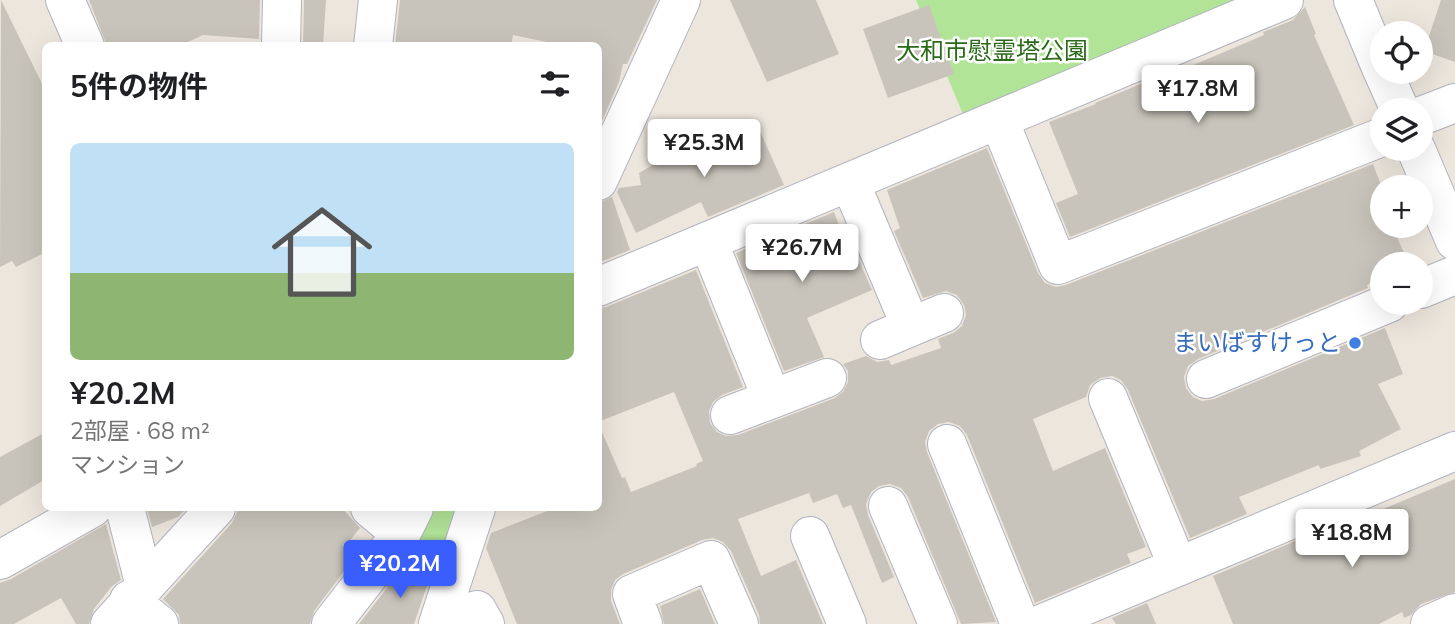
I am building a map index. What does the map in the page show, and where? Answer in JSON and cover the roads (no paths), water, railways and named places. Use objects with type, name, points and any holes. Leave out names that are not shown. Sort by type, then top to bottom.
[{"type":"street","points":[[65,0],[83,42]]},
{"type":"street","points":[[281,42],[282,0]]},
{"type":"street","points":[[373,42],[378,0]]},
{"type":"street","points":[[602,163],[610,127],[681,0]]},
{"type":"street","points":[[602,285],[1284,0]]},
{"type":"street","points":[[1353,0],[1370,40]]},
{"type":"street","points":[[1433,111],[1455,103]]},
{"type":"street","points":[[999,120],[1058,265],[1370,142]]},
{"type":"street","points":[[1421,161],[1455,241]]},
{"type":"street","points":[[850,182],[911,327]]},
{"type":"street","points":[[708,241],[772,399]]},
{"type":"street","points":[[1433,284],[1455,275]]},
{"type":"street","points":[[1206,379],[1370,311]]},
{"type":"street","points":[[730,415],[827,378]]},
{"type":"street","points":[[1108,398],[1178,567]]},
{"type":"street","points":[[947,444],[1020,624]]},
{"type":"street","points":[[1041,624],[1092,614],[1178,567],[1455,451]]},
{"type":"street","points":[[888,506],[938,624]]},
{"type":"street","points":[[0,560],[87,511]]},
{"type":"street","points":[[125,511],[128,603]]},
{"type":"street","points":[[128,603],[213,511]]},
{"type":"street","points":[[331,624],[408,521],[379,511]]},
{"type":"street","points":[[439,623],[475,511]]},
{"type":"street","points":[[810,536],[846,624]]},
{"type":"street","points":[[643,624],[632,594],[711,560],[739,624]]},
{"type":"street","points":[[128,603],[159,624]]},
{"type":"street","points":[[439,623],[477,610],[485,624]]},
{"type":"street","points":[[1430,624],[1455,613]]},
{"type":"place","name":"まいばすけっと","points":[[1355,343]]},
{"type":"park label","name":"大和市慰霊塔公園","points":[[992,51]]}]
